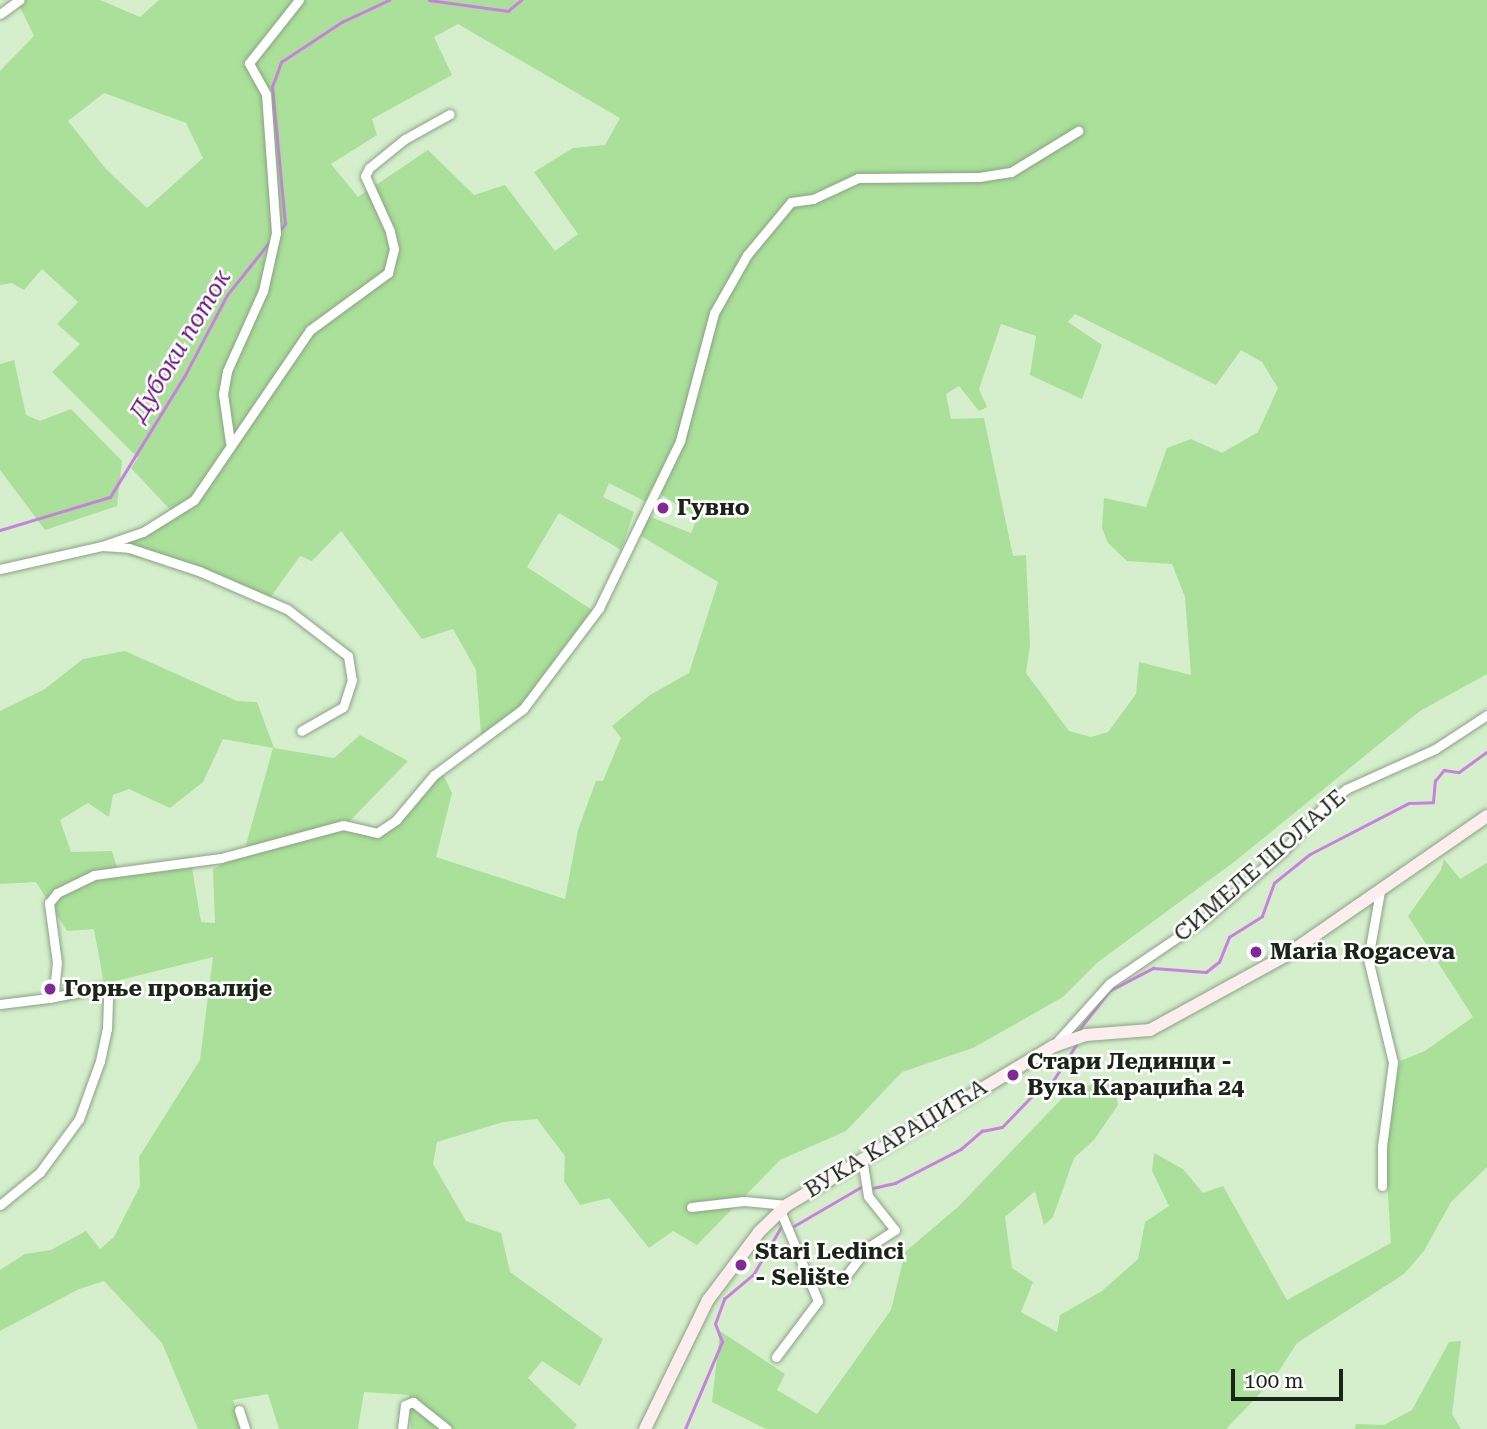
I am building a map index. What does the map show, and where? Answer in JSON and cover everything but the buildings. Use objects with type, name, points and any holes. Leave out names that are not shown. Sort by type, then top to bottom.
[{"type":"street","points":[[0,14],[19,0]]},
{"type":"street","points":[[230,442],[223,394],[228,371],[263,291],[276,233],[266,94],[249,63],[299,0]]},
{"type":"street","points":[[0,569],[102,546],[143,532],[194,500],[230,442],[268,395],[310,330],[388,273],[392,240],[366,186],[369,168],[405,139],[450,114]]},
{"type":"street","points":[[49,998],[57,981],[49,903],[57,894],[94,875],[221,858],[343,825],[376,833],[396,820],[434,775],[504,724],[543,686],[599,608],[680,441],[714,313],[747,255],[778,214],[791,202],[813,199],[858,178],[979,177],[1011,172],[1078,131]]},
{"type":"street","points":[[102,546],[129,548],[254,593],[287,608],[334,641],[348,656],[352,680],[344,707],[301,731]]},
{"type":"street","name":"СИМЕЛЕ ШОЛАЈЕ","points":[[1054,1046],[1110,983],[1207,917],[1283,851],[1325,805],[1346,789],[1435,749],[1487,715]]},
{"type":"street","name":"ВУКА КАРАЏИЋА","points":[[645,1429],[708,1300],[784,1208],[862,1157],[1054,1046],[1086,1035],[1150,1030],[1285,956],[1487,816]]},
{"type":"street","points":[[1380,891],[1368,959],[1393,1062],[1382,1147],[1382,1186]]},
{"type":"street","points":[[0,1004],[100,988],[108,992],[102,1050],[79,1119],[40,1172],[0,1205]]},
{"type":"street","points":[[842,1281],[867,1248],[895,1230],[868,1196],[862,1157]]},
{"type":"street","points":[[691,1207],[744,1201],[784,1208],[818,1301],[776,1357]]},
{"type":"street","points":[[402,1429],[404,1409],[413,1402],[447,1429]]},
{"type":"street","points":[[239,1410],[246,1429]]},
{"type":"green space","points":[[24,0],[100,0],[140,17],[159,0],[1487,0],[1487,674],[1420,711],[1234,862],[1098,962],[1063,997],[973,1048],[902,1072],[846,1131],[780,1160],[697,1245],[673,1231],[649,1248],[609,1198],[580,1205],[564,1181],[565,1156],[537,1119],[503,1122],[437,1142],[433,1164],[466,1221],[501,1233],[510,1272],[603,1339],[580,1386],[542,1361],[528,1378],[577,1425],[574,1429],[411,1429],[409,1395],[364,1392],[358,1429],[279,1429],[268,1394],[233,1400],[244,1429],[198,1429],[162,1343],[104,1281],[79,1289],[0,1331],[0,1270],[25,1254],[51,1250],[86,1231],[100,1249],[114,1237],[140,1186],[139,1157],[200,1060],[213,957],[104,984],[94,929],[67,931],[36,882],[0,884],[0,711],[45,689],[83,659],[125,651],[237,701],[257,702],[274,748],[334,758],[360,735],[408,761],[346,825],[371,838],[387,833],[442,772],[452,793],[436,857],[565,899],[578,830],[596,781],[603,781],[621,738],[612,726],[650,695],[689,673],[718,582],[641,536],[648,516],[691,533],[697,518],[651,488],[646,502],[609,483],[603,497],[634,512],[621,550],[559,513],[527,567],[595,612],[526,711],[482,747],[476,670],[453,629],[422,639],[341,531],[312,561],[300,556],[267,602],[172,563],[129,556],[130,543],[177,517],[131,468],[138,458],[52,372],[80,344],[57,324],[78,302],[42,269],[24,290],[12,283],[0,285],[0,71],[34,36],[18,3]],"holes":[[[458,24],[620,118],[605,145],[573,148],[534,172],[578,234],[555,251],[505,185],[474,195],[428,150],[358,197],[331,164],[377,135],[372,119],[452,75],[434,37]],[[104,93],[186,123],[203,158],[147,208],[106,169],[68,121]],[[1075,314],[1216,385],[1241,350],[1262,362],[1278,388],[1258,432],[1222,453],[1191,439],[1167,448],[1146,507],[1104,498],[1102,528],[1108,543],[1127,561],[1172,564],[1185,597],[1191,675],[1139,662],[1136,694],[1108,732],[1091,737],[1069,731],[1026,673],[1030,645],[1026,555],[1013,556],[984,418],[951,419],[946,394],[959,386],[979,411],[987,407],[979,389],[1001,324],[1036,336],[1030,375],[1082,399],[1102,345],[1068,322]],[[223,739],[273,748],[244,852],[213,869],[215,923],[201,922],[192,868],[119,874],[112,851],[71,852],[60,820],[88,803],[109,817],[113,795],[129,789],[170,808],[203,782]]]},
{"type":"green space","points":[[14,360],[26,415],[40,421],[71,409],[122,461],[117,506],[45,530],[0,470],[0,364]]},
{"type":"green space","points":[[1444,859],[1460,879],[1487,863],[1487,1167],[1451,1202],[1424,1251],[1404,1274],[1297,1343],[1273,1380],[1226,1429],[766,1429],[712,1402],[720,1331],[785,1374],[777,1390],[817,1414],[891,1310],[905,1252],[959,1206],[1071,1089],[1114,1080],[1118,1105],[1094,1140],[1074,1158],[1053,1217],[1044,1225],[1035,1191],[1005,1217],[1012,1268],[1033,1282],[1021,1312],[1057,1332],[1060,1315],[1102,1291],[1138,1259],[1145,1222],[1169,1206],[1152,1171],[1154,1153],[1183,1169],[1203,1193],[1223,1186],[1287,1300],[1391,1243],[1385,1147],[1400,1061],[1425,1051],[1473,1017],[1408,916],[1441,870]]},
{"type":"green space","points":[[1461,1341],[1452,1414],[1461,1429],[1355,1429],[1356,1424],[1384,1425],[1412,1410],[1449,1342]]},
{"type":"waterway","name":"Дубоки поток","points":[[280,230],[285,224],[272,87],[281,62],[342,22],[389,0]]},
{"type":"waterway","name":"Дубоки поток","points":[[429,0],[508,11],[521,0]]},
{"type":"waterway","name":"Дубоки поток","points":[[0,530],[110,497],[185,375],[227,295],[271,240]]},
{"type":"waterway","points":[[1078,1031],[1109,991],[1153,968],[1206,972],[1219,962],[1229,937],[1262,916],[1274,883],[1310,854],[1409,803],[1433,802],[1435,781],[1444,770],[1459,772],[1487,752]]},
{"type":"waterway","points":[[873,1188],[895,1183],[961,1149],[982,1131],[1002,1127],[1033,1095],[1049,1087],[1076,1045]]},
{"type":"waterway","points":[[794,1226],[861,1187]]},
{"type":"waterway","points":[[685,1429],[722,1342],[715,1324],[724,1299],[753,1275],[781,1227]]},
{"type":"place","name":"Гувно","points":[[663,508]]},
{"type":"place","name":"Maria Rogaceva","points":[[1256,952]]},
{"type":"place","name":"Горње провалије","points":[[50,989]]},
{"type":"place","name":"Стари Лединци - Вука Караџића 24","points":[[1013,1075]]},
{"type":"place","name":"Stari Ledinci - Selište","points":[[741,1265]]}]
